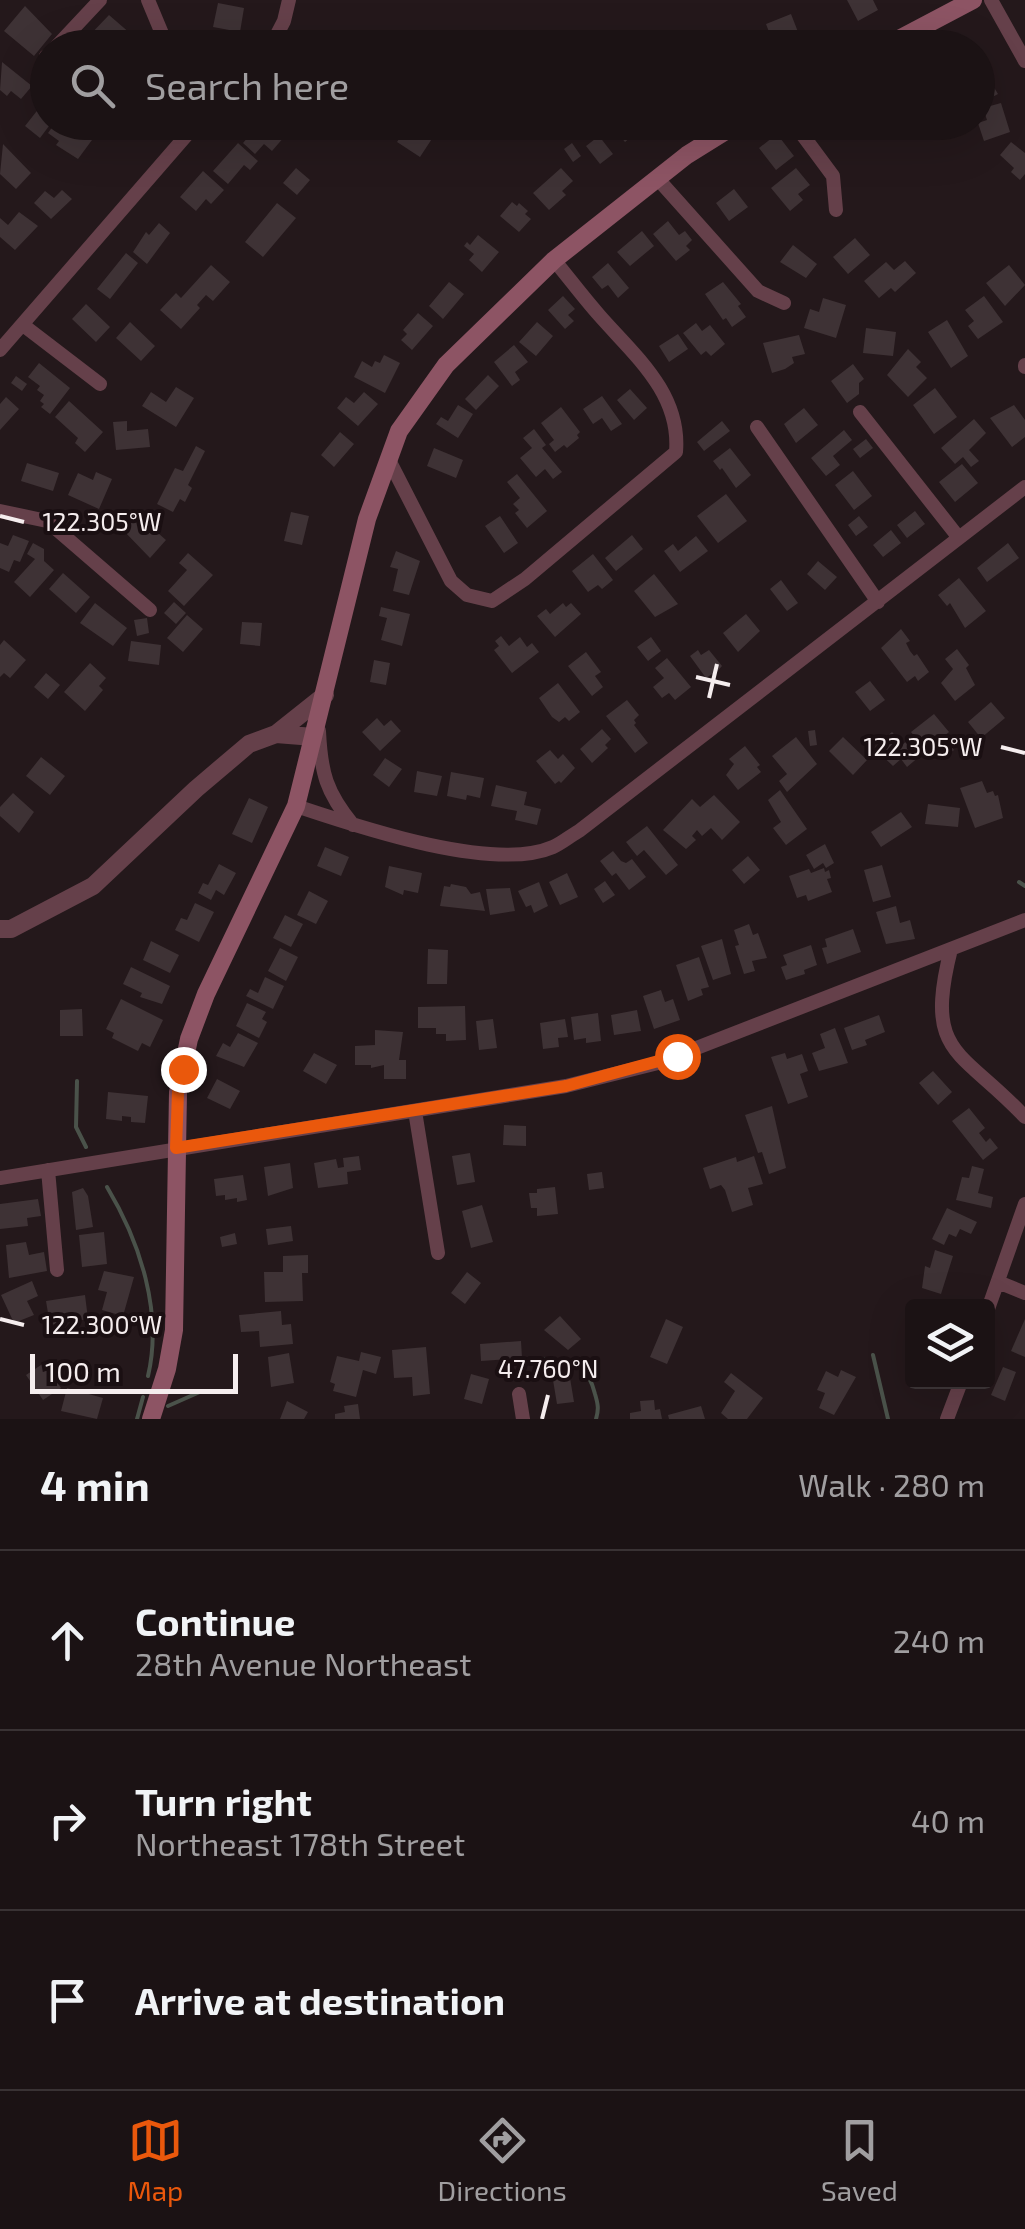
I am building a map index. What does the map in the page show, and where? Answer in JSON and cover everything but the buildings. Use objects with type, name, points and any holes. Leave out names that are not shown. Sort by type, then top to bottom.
[{"type":"main road","points":[[916,30],[973,0]]},
{"type":"main road","points":[[152,1419],[168,1368],[174,1330],[178,1092],[190,1039],[206,994],[296,806],[367,520],[400,431],[446,364],[554,260],[686,155],[711,140]]},
{"type":"street","points":[[72,30],[100,0]]},
{"type":"street","points":[[148,0],[160,30]]},
{"type":"street","points":[[279,30],[289,0]]},
{"type":"street","points":[[990,0],[1025,61]]},
{"type":"street","points":[[0,350],[182,140]]},
{"type":"street","points":[[806,140],[833,176],[836,210]]},
{"type":"street","points":[[657,178],[758,290],[784,303]]},
{"type":"street","points":[[389,460],[450,580],[467,595],[492,602],[517,586],[676,452],[672,408],[658,385],[640,358],[554,260]]},
{"type":"street","points":[[23,325],[100,384]]},
{"type":"street","points":[[860,412],[959,538]]},
{"type":"street","points":[[756,428],[878,602]]},
{"type":"street","points":[[296,806],[412,841],[486,853],[521,854],[552,848],[1025,487]]},
{"type":"street","points":[[0,511],[47,521],[150,610]]},
{"type":"street","points":[[0,930],[92,886],[250,744],[276,734],[325,695]]},
{"type":"street","points":[[319,718],[324,782],[354,826]]},
{"type":"street","points":[[276,734],[314,736]]},
{"type":"street","points":[[0,1178],[566,1086],[658,1063],[1025,920]]},
{"type":"street","points":[[952,949],[941,990],[943,1031],[953,1049],[1025,1117]]},
{"type":"street","points":[[415,1111],[438,1253]]},
{"type":"street","points":[[48,1170],[57,1270]]},
{"type":"street","points":[[992,1299],[1025,1204]]},
{"type":"street","points":[[998,1282],[1025,1294]]},
{"type":"street","points":[[946,1419],[958,1389]]},
{"type":"street","points":[[520,1394],[523,1419]]},
{"type":"waterway","points":[[1019,882],[1025,886]]},
{"type":"waterway","points":[[77,1081],[76,1127],[86,1147]]},
{"type":"waterway","points":[[107,1187],[146,1278],[153,1327],[148,1376]]},
{"type":"waterway","points":[[873,1355],[888,1419]]},
{"type":"waterway","points":[[545,1359],[584,1370],[597,1401],[596,1419]]},
{"type":"waterway","points":[[168,1406],[202,1391]]},
{"type":"waterway","points":[[137,1419],[143,1397]]},
{"type":"route","points":[[183,1069],[176,1148],[566,1086],[677,1056]]}]
